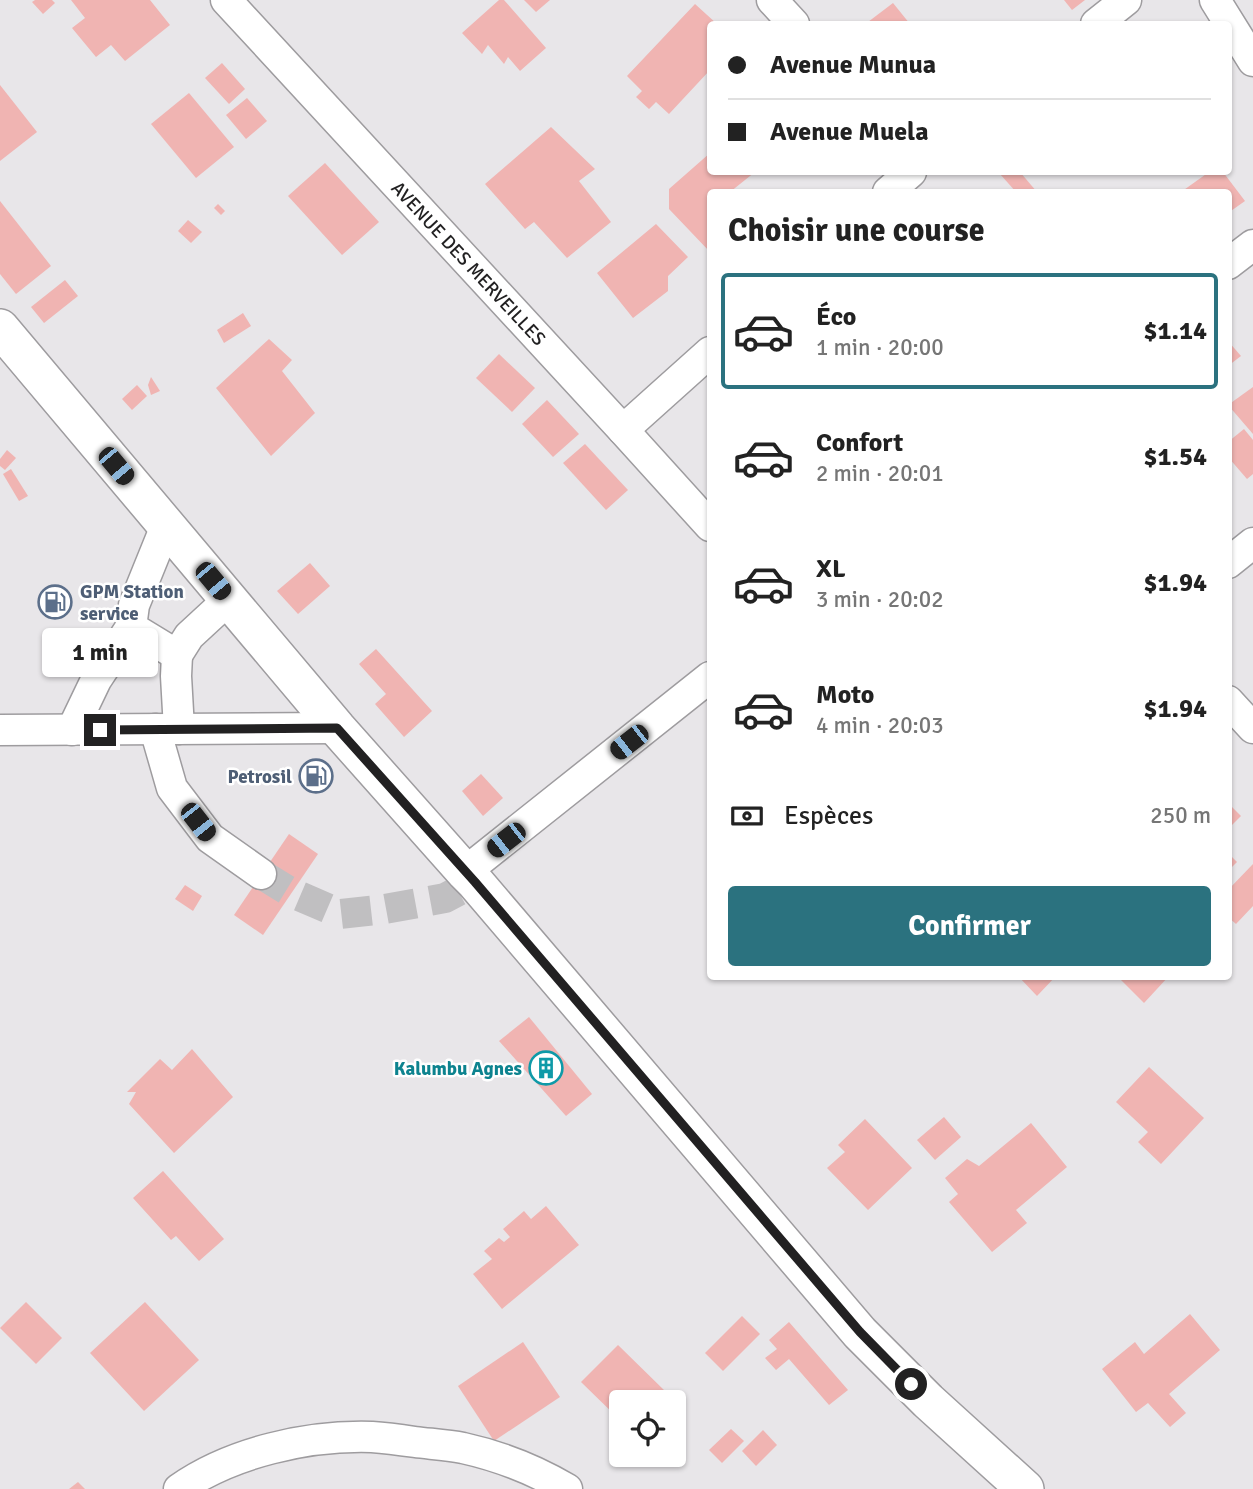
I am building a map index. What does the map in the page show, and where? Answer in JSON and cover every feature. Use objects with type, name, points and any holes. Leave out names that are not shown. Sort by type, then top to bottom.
[{"type":"main road","points":[[0,328],[337,728],[484,892],[860,1332],[928,1401],[1025,1489]]},
{"type":"street","name":"AVENUE DES MERVEILLES","points":[[226,0],[707,523]]},
{"type":"street","points":[[772,0],[791,21]]},
{"type":"street","points":[[1100,21],[1126,0]]},
{"type":"street","points":[[1215,0],[1228,21]]},
{"type":"street","points":[[1232,27],[1253,61]]},
{"type":"street","points":[[891,189],[908,175]]},
{"type":"street","points":[[1232,261],[1253,245]]},
{"type":"street","points":[[623,430],[707,355]]},
{"type":"street","points":[[72,730],[96,680],[131,627],[134,605],[166,526]]},
{"type":"street","points":[[1232,560],[1253,543]]},
{"type":"street","points":[[228,600],[189,636],[177,655],[167,729],[172,788],[210,838],[261,874]]},
{"type":"street","points":[[131,627],[177,655]]},
{"type":"street","points":[[465,872],[707,679]]},
{"type":"street","points":[[1232,705],[1253,728]]},
{"type":"street","points":[[0,730],[337,728]]},
{"type":"street","points":[[179,1489],[231,1462],[285,1444],[320,1439],[373,1437],[461,1448],[514,1463],[567,1489]]},
{"type":"building","points":[[52,0],[55,3],[43,14],[32,2]]},
{"type":"building","points":[[71,0],[150,0],[170,25],[125,61],[111,45],[96,57],[72,28],[85,18]]},
{"type":"building","points":[[499,0],[504,0],[546,48],[520,71],[508,57],[504,64],[488,45],[482,54],[462,33]]},
{"type":"building","points":[[524,0],[550,0],[536,12]]},
{"type":"building","points":[[1064,0],[1085,0],[1072,10]]},
{"type":"building","points":[[893,3],[908,21],[869,21]]},
{"type":"building","points":[[695,4],[714,21],[707,21],[707,73],[669,114],[656,102],[649,109],[636,97],[642,91],[627,76]]},
{"type":"building","points":[[222,63],[245,89],[229,104],[205,78]]},
{"type":"building","points":[[0,85],[37,132],[0,161]]},
{"type":"building","points":[[189,93],[234,147],[196,178],[151,124]]},
{"type":"building","points":[[247,98],[267,121],[246,139],[226,115]]},
{"type":"building","points":[[551,127],[595,169],[579,181],[611,222],[567,258],[534,222],[525,229],[485,184]]},
{"type":"building","points":[[707,156],[707,175],[751,175],[734,189],[707,189],[707,249],[669,209],[669,189]]},
{"type":"building","points":[[325,163],[379,222],[342,255],[288,196]]},
{"type":"building","points":[[1001,175],[1023,175],[1034,189],[1013,189]]},
{"type":"building","points":[[1205,175],[1225,175],[1245,201],[1232,210],[1232,189],[1185,189]]},
{"type":"building","points":[[0,201],[51,266],[16,294],[0,274]]},
{"type":"building","points":[[218,204],[225,211],[221,215],[214,208]]},
{"type":"building","points":[[188,220],[202,232],[191,243],[178,231]]},
{"type":"building","points":[[656,224],[688,257],[668,276],[668,291],[633,318],[597,273]]},
{"type":"building","points":[[65,280],[78,296],[44,323],[31,307]]},
{"type":"building","points":[[243,313],[251,326],[224,343],[217,330]]},
{"type":"building","points":[[269,339],[292,360],[282,371],[315,413],[271,456],[216,388]]},
{"type":"building","points":[[1232,346],[1241,356],[1232,363]]},
{"type":"building","points":[[499,354],[535,388],[512,412],[476,378]]},
{"type":"building","points":[[151,377],[160,391],[151,395],[148,385]]},
{"type":"building","points":[[137,385],[147,396],[132,410],[122,399]]},
{"type":"building","points":[[1253,387],[1253,434],[1232,410],[1232,402]]},
{"type":"building","points":[[547,400],[579,434],[553,457],[522,424]]},
{"type":"building","points":[[1244,429],[1253,440],[1253,474],[1247,479],[1232,462],[1232,439]]},
{"type":"building","points":[[585,444],[628,490],[606,510],[563,463]]},
{"type":"building","points":[[7,450],[16,458],[5,470],[0,466],[0,459]]},
{"type":"building","points":[[11,469],[28,496],[19,501],[3,474]]},
{"type":"building","points":[[310,563],[330,586],[298,614],[277,591]]},
{"type":"building","points":[[376,649],[432,711],[404,737],[375,704],[386,694],[359,664]]},
{"type":"building","points":[[481,774],[503,798],[483,816],[462,791]]},
{"type":"building","points":[[1232,807],[1241,816],[1232,825]]},
{"type":"building","points":[[289,834],[318,854],[263,935],[234,915]]},
{"type":"building","points":[[1253,864],[1253,906],[1236,924],[1232,920],[1232,886]]},
{"type":"building","points":[[185,885],[202,896],[193,911],[175,899]]},
{"type":"building","points":[[1022,980],[1052,980],[1037,996]]},
{"type":"building","points":[[1121,980],[1165,980],[1144,1003]]},
{"type":"building","name":"Kalumbu Agnes","points":[[529,1017],[592,1094],[566,1116],[499,1041]]},
{"type":"building","points":[[192,1049],[233,1097],[174,1153],[129,1104],[136,1092],[127,1092],[160,1059],[172,1070]]},
{"type":"building","points":[[1149,1067],[1204,1118],[1161,1164],[1138,1142],[1148,1132],[1116,1102]]},
{"type":"building","points":[[944,1117],[961,1137],[935,1160],[917,1140]]},
{"type":"building","points":[[865,1119],[912,1168],[868,1210],[827,1168],[845,1152],[838,1145]]},
{"type":"building","points":[[1031,1123],[1067,1167],[1016,1210],[1027,1223],[992,1252],[949,1202],[958,1194],[945,1178],[967,1159],[979,1166]]},
{"type":"building","points":[[163,1171],[224,1239],[199,1261],[176,1236],[171,1240],[133,1198]]},
{"type":"building","points":[[546,1206],[579,1245],[502,1309],[473,1274],[492,1259],[484,1251],[499,1238],[504,1242],[510,1237],[503,1229],[524,1211],[531,1219]]},
{"type":"building","points":[[26,1302],[62,1338],[36,1364],[0,1328]]},
{"type":"building","points":[[145,1302],[199,1360],[144,1411],[90,1353]]},
{"type":"building","points":[[1190,1314],[1220,1350],[1169,1394],[1186,1413],[1170,1427],[1148,1403],[1136,1412],[1102,1369],[1135,1342],[1144,1354]]},
{"type":"building","points":[[742,1316],[760,1334],[723,1371],[705,1353]]},
{"type":"building","points":[[789,1322],[848,1390],[829,1405],[789,1359],[776,1370],[765,1358],[777,1349],[769,1340]]},
{"type":"building","points":[[523,1342],[560,1397],[494,1441],[458,1386]]},
{"type":"building","points":[[618,1345],[664,1390],[609,1390],[609,1409],[581,1382]]},
{"type":"building","points":[[731,1429],[744,1441],[722,1463],[709,1450]]},
{"type":"building","points":[[763,1430],[777,1445],[756,1466],[742,1451]]},
{"type":"building","points":[[78,1482],[85,1489],[69,1489]]},
{"type":"tunnel","points":[[261,874],[292,893],[341,914],[445,898],[475,882]]},
{"type":"place","name":"GPM Station service","points":[[55,602]]},
{"type":"place","name":"Petrosil","points":[[316,776]]},
{"type":"place","name":"Kalumbu Agnes","points":[[546,1068]]},
{"type":"route","points":[[100,730],[337,728],[475,882],[860,1332],[911,1384]]}]
